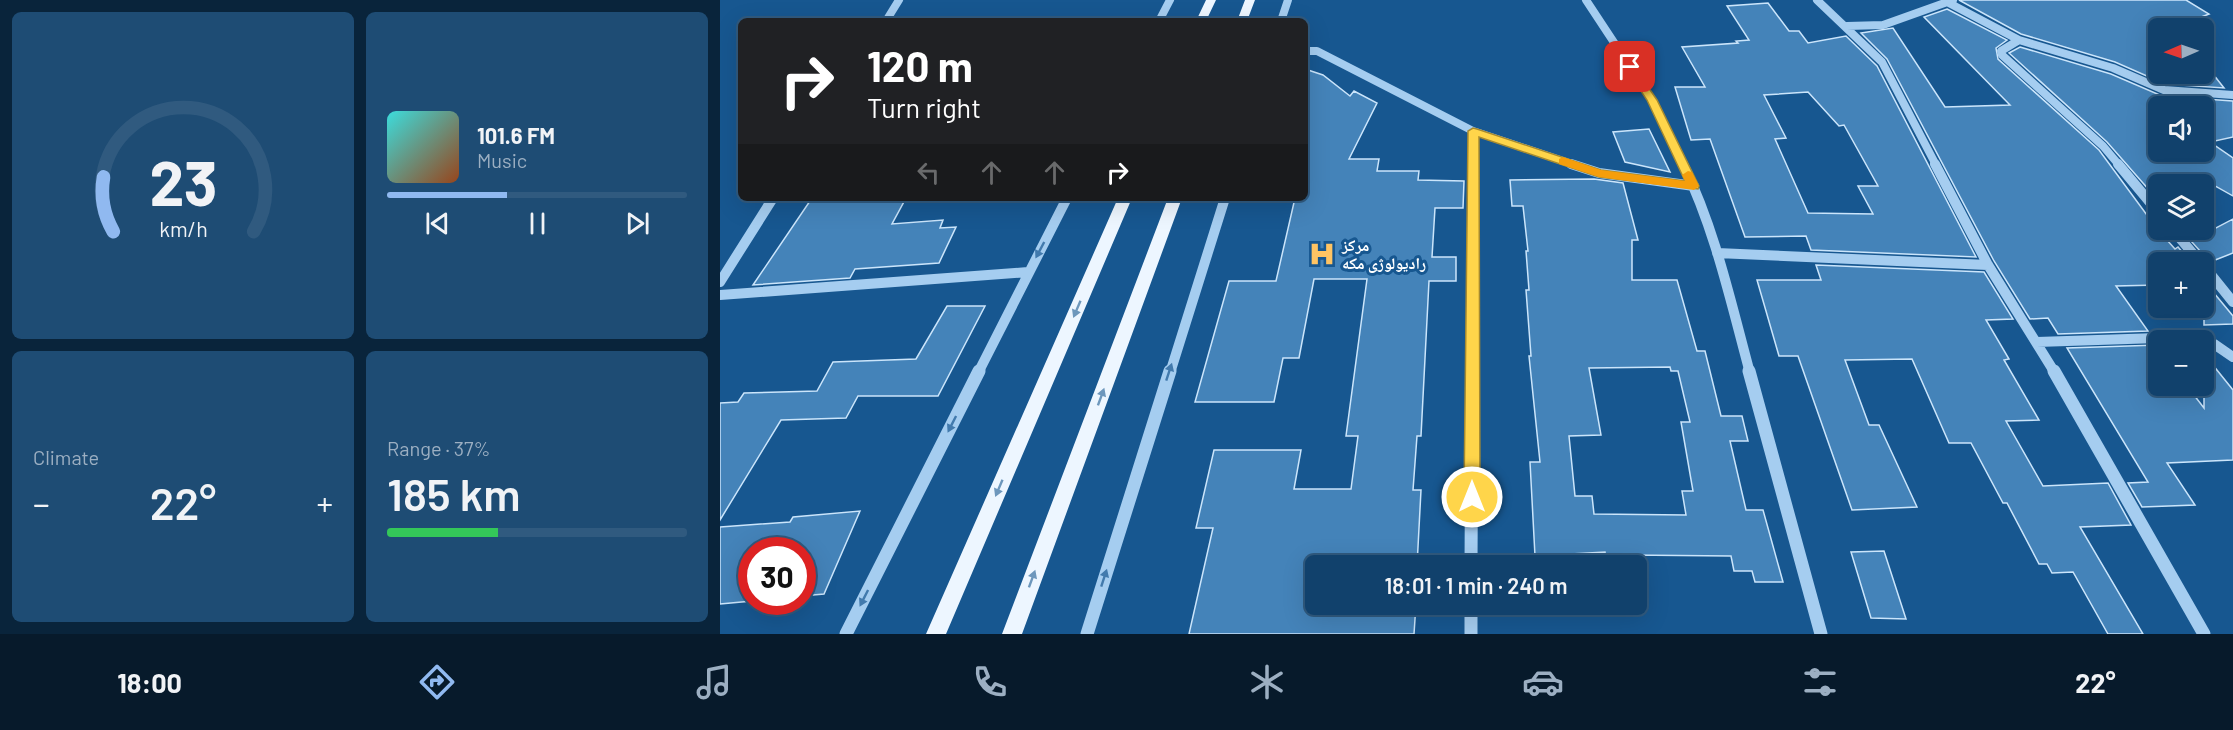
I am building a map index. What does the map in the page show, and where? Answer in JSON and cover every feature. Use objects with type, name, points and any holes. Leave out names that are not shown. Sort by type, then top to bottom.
[{"type":"main road","points":[[1203,18],[1211,0]]},
{"type":"main road","points":[[1243,18],[1250,0]]},
{"type":"main road","points":[[936,634],[1124,201]]},
{"type":"main road","points":[[1012,634],[1174,201]]},
{"type":"street","points":[[888,18],[899,0]]},
{"type":"street","points":[[1161,18],[1170,0]]},
{"type":"street","points":[[1282,18],[1288,0]]},
{"type":"street","points":[[1586,0],[1652,100],[1694,186],[1717,253],[1821,634]]},
{"type":"street","points":[[1817,0],[1882,62],[1988,265],[2037,342],[2204,634]]},
{"type":"street","points":[[1847,27],[1883,25],[1950,1],[2019,40],[2113,68],[2164,90],[2233,95]]},
{"type":"street","points":[[2019,40],[2001,51],[2002,55],[2103,146],[2148,200]]},
{"type":"street","points":[[1308,51],[1317,51],[1473,131],[1599,173],[1694,186]]},
{"type":"street","points":[[1471,555],[1473,131]]},
{"type":"street","points":[[720,282],[771,201]]},
{"type":"street","points":[[846,634],[1065,201]]},
{"type":"street","points":[[1087,634],[1224,201]]},
{"type":"street","points":[[2181,240],[2192,252]]},
{"type":"street","points":[[1717,253],[1988,265]]},
{"type":"street","points":[[720,295],[1028,272]]},
{"type":"street","points":[[2214,278],[2233,302]]},
{"type":"street","points":[[2037,342],[2188,337],[2214,344],[2233,357]]},
{"type":"street","points":[[1471,615],[1471,634]]},
{"type":"building","points":[[1959,0],[2186,0],[2209,14],[2199,18],[2148,18],[2148,77],[2115,62],[2021,34]]},
{"type":"building","points":[[1768,3],[1789,31],[1799,31],[1808,43],[1846,36],[1877,66],[1976,257],[1811,250],[1806,236],[1745,237],[1710,139],[1691,140],[1675,87],[1705,87],[1682,47],[1738,43],[1736,41],[1749,40],[1727,6]],"holes":[[[1808,92],[1839,126],[1844,125],[1878,186],[1858,186],[1873,214],[1808,213],[1775,139],[1786,138],[1764,95]]]},
{"type":"building","points":[[1947,9],[2007,40],[1996,48],[1998,59],[2099,150],[2148,216],[2148,240],[2167,240],[2175,249],[2178,247],[2182,252],[2148,252],[2148,285],[2116,286],[2148,331],[2058,334],[2048,318],[2030,319],[1994,261],[1887,59],[1861,33],[1893,28],[1945,107],[2010,105],[1924,17]]},
{"type":"building","points":[[2020,47],[2111,74],[2162,96],[2148,96],[2148,162],[2214,162],[2214,145],[2233,158],[2233,196],[2214,185],[2214,174],[2148,174],[2148,189],[2107,142],[2009,53]]},
{"type":"building","points":[[1308,70],[1323,75],[1350,96],[1354,91],[1377,103],[1349,159],[1379,159],[1377,171],[1419,171],[1418,180],[1464,181],[1463,208],[1435,208],[1432,257],[1456,257],[1456,281],[1429,281],[1421,436],[1417,436],[1413,490],[1421,490],[1418,555],[1305,555],[1305,615],[1415,615],[1414,634],[1189,634],[1213,528],[1196,528],[1214,450],[1301,450],[1294,489],[1351,489],[1358,436],[1346,436],[1367,279],[1314,279],[1299,358],[1283,358],[1274,402],[1195,402],[1229,281],[1276,281],[1294,201],[1308,201]]},
{"type":"building","points":[[2214,75],[2224,88],[2165,84],[2214,84]]},
{"type":"building","points":[[2214,100],[2233,101],[2233,137],[2214,141]]},
{"type":"building","points":[[1649,129],[1670,172],[1625,162],[1613,132]]},
{"type":"building","points":[[1594,179],[1623,183],[1638,240],[1632,240],[1632,280],[1677,280],[1697,351],[1705,351],[1721,416],[1742,416],[1748,441],[1730,441],[1746,510],[1763,510],[1783,582],[1755,582],[1752,571],[1734,571],[1731,556],[1605,555],[1605,552],[1535,555],[1530,462],[1540,462],[1529,356],[1531,356],[1526,290],[1529,290],[1526,251],[1528,251],[1523,206],[1512,206],[1510,180]],"holes":[[[1670,367],[1671,371],[1678,371],[1690,422],[1681,422],[1693,491],[1682,491],[1686,515],[1594,514],[1592,496],[1575,496],[1569,436],[1601,435],[1589,368]]]},
{"type":"building","points":[[810,201],[904,201],[892,224],[943,220],[940,228],[956,227],[939,263],[855,269],[850,278],[753,285]]},
{"type":"building","points":[[2233,219],[2233,253],[2214,260],[2214,252],[2201,252],[2191,241],[2214,240],[2214,229]]},
{"type":"building","points":[[1816,265],[1984,272],[2013,319],[1986,320],[2009,359],[2004,360],[2039,420],[2006,421],[2043,486],[2108,483],[2131,525],[2080,527],[2143,634],[2108,634],[2073,572],[2052,573],[2047,564],[2039,564],[2007,503],[2003,503],[1971,443],[1949,443],[1912,359],[1845,360],[1869,425],[1879,425],[1917,507],[1852,510],[1798,356],[1779,356],[1757,280],[1821,280]]},
{"type":"building","points":[[2214,293],[2233,316],[2233,324],[2204,325],[2204,318],[2214,318]]},
{"type":"building","points":[[947,306],[985,306],[938,396],[858,396],[846,418],[781,420],[720,520],[720,403],[738,402],[744,393],[817,391],[833,362],[916,359]]},
{"type":"building","points":[[2148,345],[2148,396],[2195,396],[2204,408],[2204,396],[2214,396],[2214,366],[2233,390],[2233,460],[2167,463],[2195,505],[2142,507],[2128,483],[2148,482],[2067,348]]},
{"type":"building","points":[[860,511],[824,594],[816,595],[816,537],[738,537],[738,602],[720,604],[720,527],[790,522],[793,517]]},
{"type":"building","points":[[1884,551],[1906,619],[1871,618],[1851,552]]},
{"type":"slow traffic","points":[[1563,161],[1599,173],[1694,186],[1688,175]]},
{"type":"place","name":"مرکز رادیولوژی مکه","points":[[1322,254]]},
{"type":"route","points":[[1472,497],[1473,131],[1599,173],[1694,186],[1652,100],[1630,67]]}]
